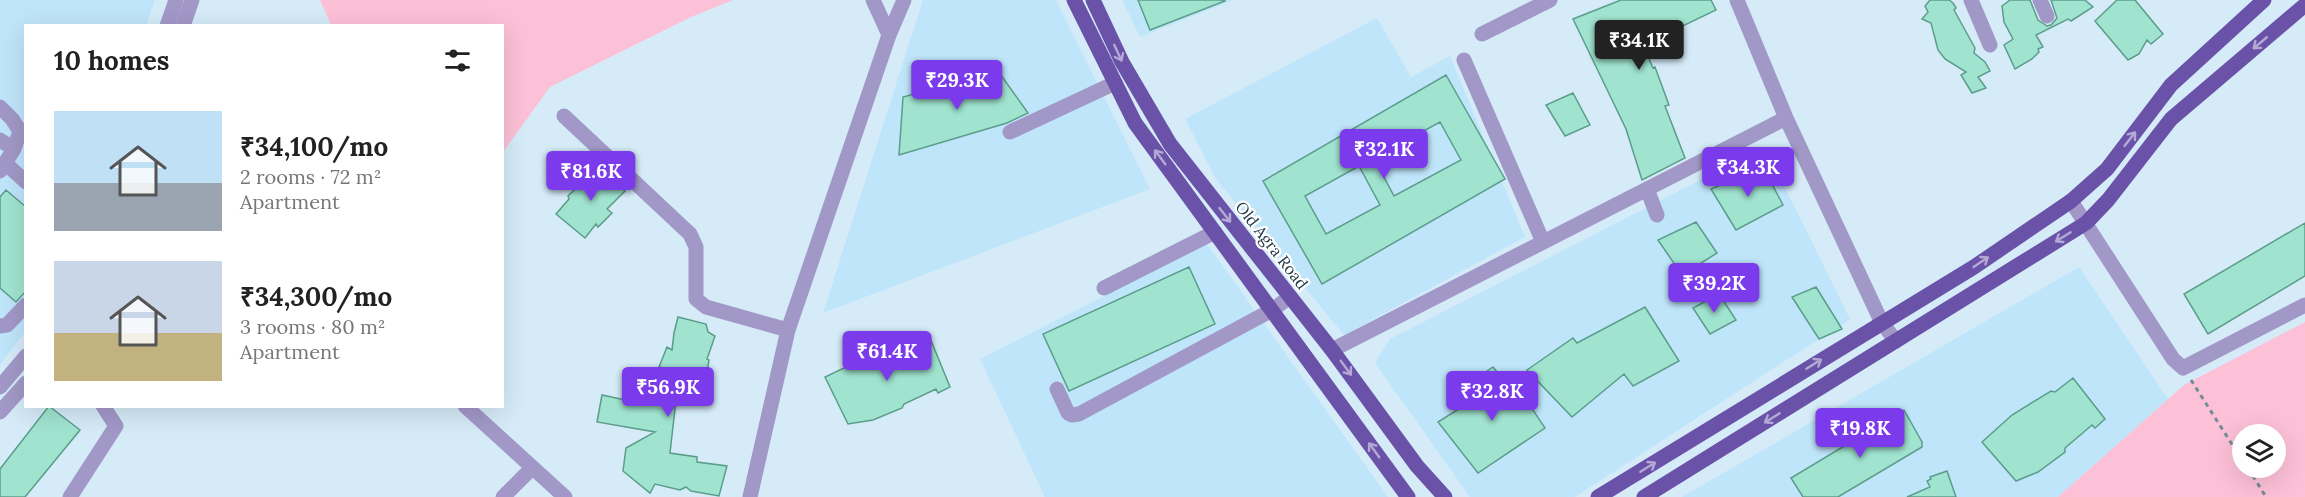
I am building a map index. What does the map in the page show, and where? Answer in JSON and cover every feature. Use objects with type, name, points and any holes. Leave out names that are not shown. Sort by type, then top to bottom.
[{"type":"main road","points":[[1074,0],[1135,123],[1408,497]]},
{"type":"main road","name":"Old Agra Road","points":[[1093,0],[1122,62],[1170,144],[1332,350],[1417,466],[1445,497]]},
{"type":"main road","points":[[1598,497],[1974,267],[2071,201],[2107,169],[2172,85],[2264,0]]},
{"type":"main road","points":[[1644,497],[2086,224],[2108,200],[2171,119],[2305,5]]},
{"type":"street","points":[[168,24],[176,0]]},
{"type":"street","points":[[184,24],[192,0]]},
{"type":"street","points":[[873,0],[889,35]]},
{"type":"street","points":[[750,497],[788,330],[889,35],[904,0]]},
{"type":"street","points":[[1482,34],[1550,0]]},
{"type":"street","points":[[1737,0],[1786,118],[1882,323],[1896,341]]},
{"type":"street","points":[[1971,0],[1990,45]]},
{"type":"street","points":[[2040,0],[2047,16]]},
{"type":"street","points":[[1464,60],[1543,242]]},
{"type":"street","points":[[1010,132],[1115,83]]},
{"type":"street","points":[[0,107],[20,131],[14,149],[3,167],[24,181]]},
{"type":"street","points":[[564,116],[690,234],[696,247],[696,299],[700,304],[788,330]]},
{"type":"street","points":[[1332,350],[1786,118]]},
{"type":"street","points":[[0,140],[14,149]]},
{"type":"street","points":[[1647,189],[1657,215]]},
{"type":"street","points":[[1613,219],[1624,201]]},
{"type":"street","points":[[2071,201],[2173,359],[2183,368],[2305,305]]},
{"type":"street","points":[[1104,288],[1215,232]]},
{"type":"street","points":[[1057,388],[1068,413],[1079,414],[1272,310],[1290,297]]},
{"type":"street","points":[[0,326],[7,325],[24,307]]},
{"type":"street","points":[[0,387],[24,358]]},
{"type":"street","points":[[0,412],[24,385]]},
{"type":"street","points":[[70,497],[116,426],[104,408]]},
{"type":"street","points":[[467,408],[565,497]]},
{"type":"street","points":[[503,497],[532,468]]},
{"type":"path","points":[[2183,368],[2232,444]]},
{"type":"path","points":[[2254,478],[2266,497]]},
{"type":"shaded area","points":[[0,0],[155,0],[146,24],[24,24],[24,333],[0,365]]},
{"type":"shaded area","points":[[320,0],[733,0],[691,17],[550,87],[504,151],[504,24],[331,24]]},
{"type":"shaded area","points":[[923,0],[1056,0],[1150,189],[823,313]]},
{"type":"shaded area","points":[[1122,0],[1233,0],[1140,37]]},
{"type":"shaded area","points":[[1377,18],[1411,77],[1450,56],[1525,237],[1344,335],[1216,179],[1185,119]]},
{"type":"shaded area","points":[[1765,147],[1850,319],[1575,497],[1470,497],[1375,363],[1390,339]]},
{"type":"shaded area","points":[[1207,244],[1388,497],[1045,497],[980,359]]},
{"type":"shaded area","points":[[2079,267],[2168,399],[2058,497],[1682,497]]},
{"type":"shaded area","points":[[2305,322],[2305,497],[2058,497],[2184,385]]},
{"type":"building","points":[[1138,0],[1224,0],[1225,1],[1150,30]]},
{"type":"building","points":[[1621,0],[1711,0],[1716,10],[1643,45],[1653,68],[1655,67],[1669,105],[1665,106],[1685,158],[1642,180],[1626,129],[1573,19]]},
{"type":"building","points":[[1930,0],[1949,0],[1953,3],[1956,8],[1954,10],[1975,48],[1974,53],[1985,62],[1990,71],[1978,77],[1986,88],[1972,93],[1961,75],[1966,72],[1945,59],[1938,50],[1931,23],[1922,19],[1928,12],[1925,6]]},
{"type":"building","points":[[2010,0],[2030,0],[2038,20],[2047,26],[2057,18],[2051,0],[2085,0],[2093,7],[2071,21],[2068,19],[2036,35],[2043,47],[2038,49],[2039,52],[2032,59],[2015,69],[2004,45],[2013,39],[2004,22],[2002,6]]},
{"type":"building","points":[[2117,0],[2135,0],[2163,34],[2151,44],[2147,40],[2139,54],[2128,60],[2095,21]]},
{"type":"building","points":[[998,71],[1028,113],[1007,123],[899,155],[903,97]]},
{"type":"building","points":[[1446,75],[1505,179],[1322,284],[1263,181]],"holes":[[[1440,122],[1461,160],[1394,196],[1374,158]],[[1359,166],[1380,205],[1326,234],[1305,196]]]},
{"type":"building","points":[[1573,93],[1590,125],[1565,136],[1546,105]]},
{"type":"building","points":[[599,166],[625,191],[607,209],[612,213],[598,227],[596,224],[585,238],[556,214],[569,199],[568,196]]},
{"type":"building","points":[[1763,167],[1783,205],[1736,230],[1711,189]]},
{"type":"building","points":[[6,190],[24,205],[24,293],[16,302],[0,288],[0,197]]},
{"type":"building","points":[[1696,222],[1717,253],[1682,275],[1658,240]]},
{"type":"building","points":[[2305,223],[2305,276],[2208,334],[2184,294]]},
{"type":"building","points":[[1189,267],[1215,324],[1069,391],[1043,334]]},
{"type":"building","points":[[1816,287],[1842,329],[1819,339],[1792,297]]},
{"type":"building","points":[[1719,294],[1736,320],[1710,334],[1693,308]]},
{"type":"building","points":[[1645,307],[1679,361],[1633,386],[1624,374],[1572,417],[1527,370],[1573,338],[1577,343]]},
{"type":"building","points":[[678,317],[706,324],[708,332],[715,336],[707,359],[709,360],[704,390],[690,391],[676,400],[670,453],[697,457],[697,462],[727,466],[719,496],[691,491],[686,487],[680,490],[655,484],[650,493],[623,471],[626,448],[655,432],[597,422],[602,395],[648,405],[670,369],[659,367],[667,347],[672,350]]},
{"type":"building","points":[[930,338],[950,387],[938,393],[936,389],[904,404],[902,408],[873,420],[848,424],[825,377],[871,355],[905,345],[908,348]]},
{"type":"building","points":[[1493,367],[1507,384],[1513,380],[1545,428],[1478,473],[1438,422],[1481,395],[1471,382]]},
{"type":"building","points":[[2073,378],[2105,419],[2095,428],[2092,425],[2065,448],[2065,452],[2038,472],[2016,481],[1982,442],[2012,415],[2051,391],[2055,392]]},
{"type":"building","points":[[47,408],[52,408],[80,430],[25,497],[0,497],[0,469]]},
{"type":"building","points":[[1904,410],[1922,442],[1922,447],[1838,497],[1803,497],[1791,478]]},
{"type":"building","points":[[1947,471],[1956,497],[1907,497],[1930,487],[1927,481],[1931,479],[1930,477]]}]
